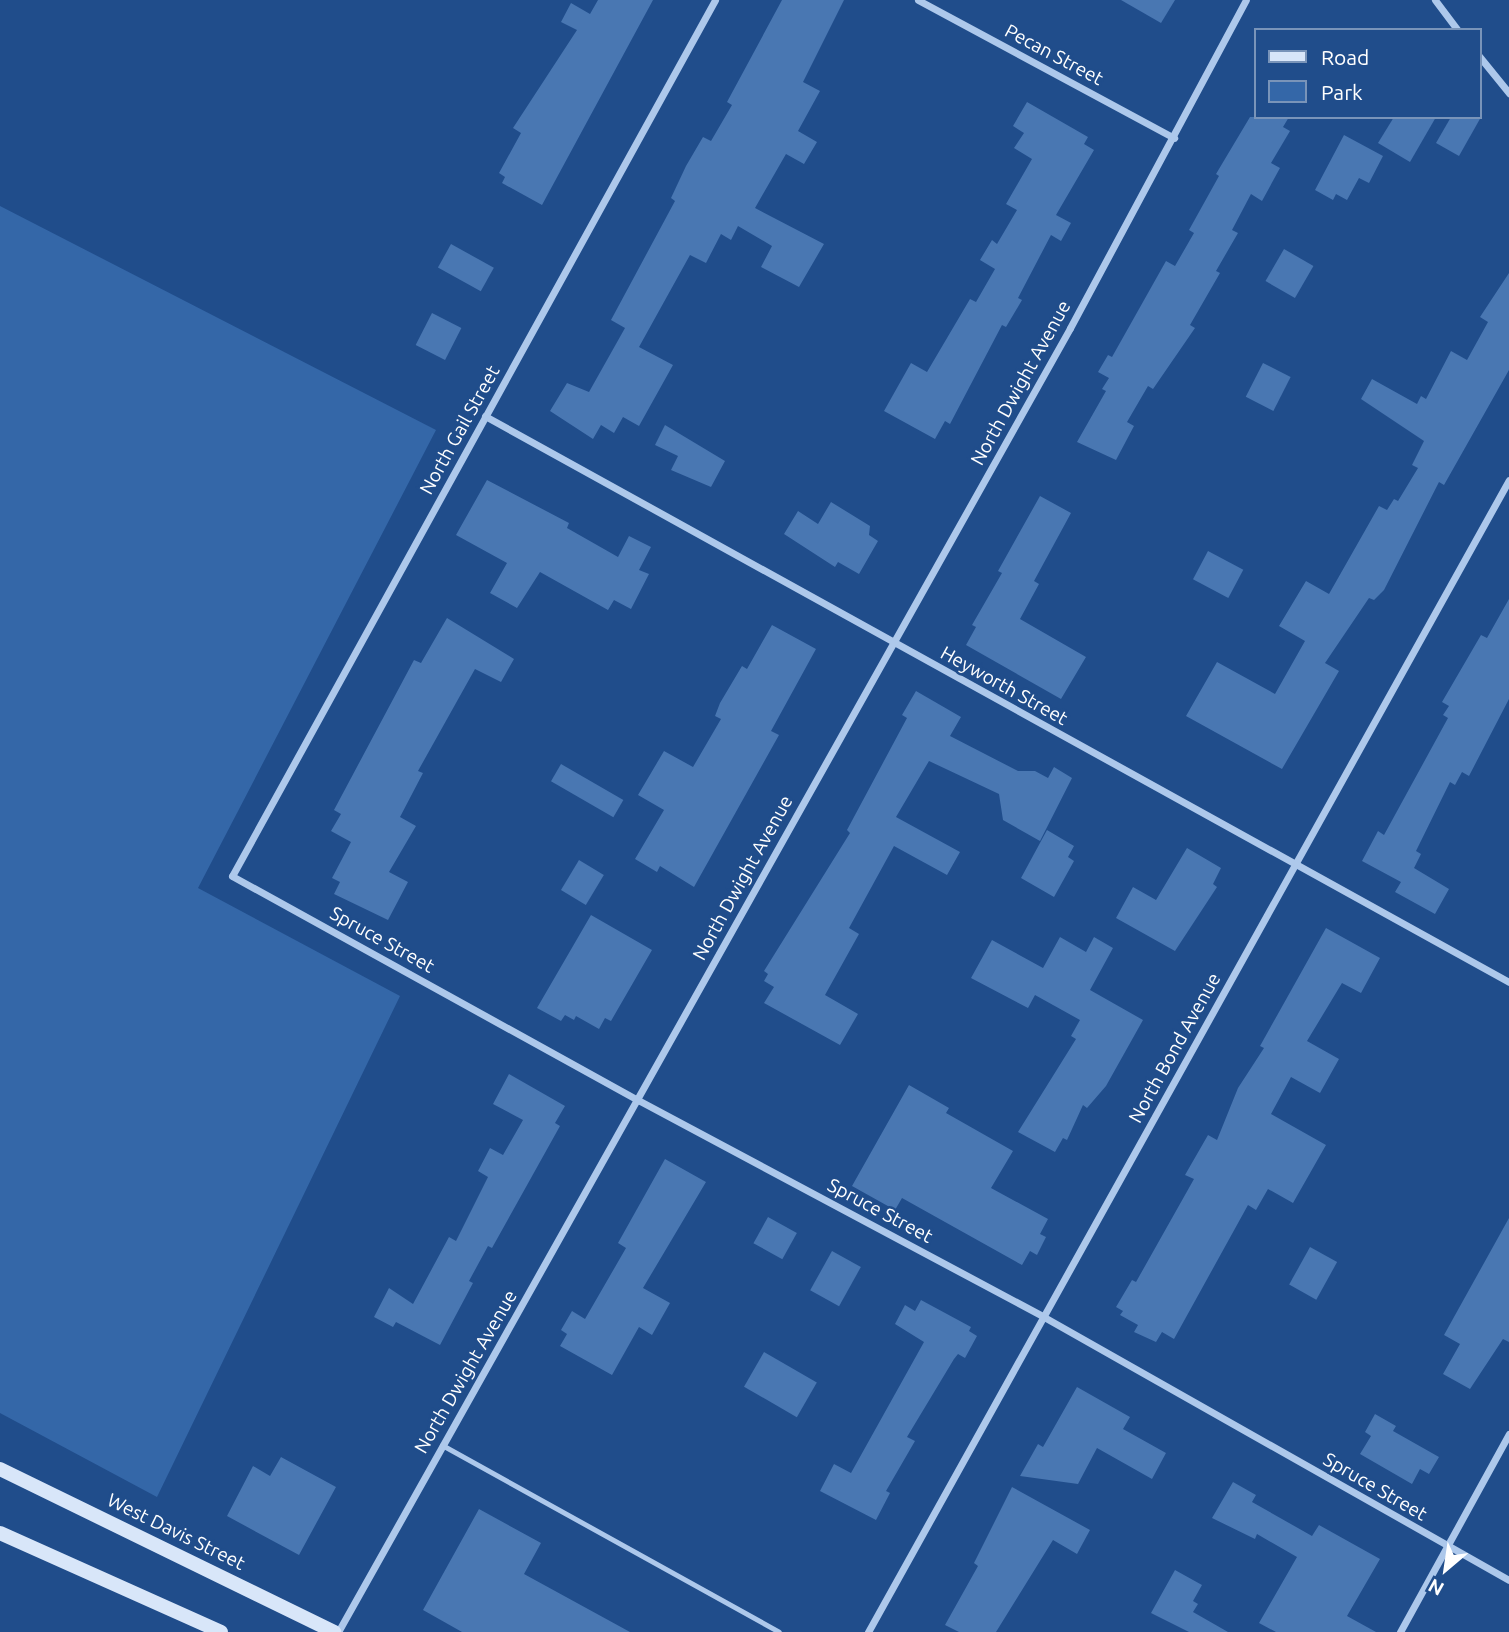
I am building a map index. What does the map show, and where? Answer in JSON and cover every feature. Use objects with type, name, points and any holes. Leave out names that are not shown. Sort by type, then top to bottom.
[{"type":"main road","name":"West Davis Street","points":[[0,1469],[336,1632]]},
{"type":"main road","points":[[0,1533],[221,1632]]},
{"type":"street","name":"North Gail Street","points":[[233,876],[715,0]]},
{"type":"street","name":"Pecan Street","points":[[918,0],[1174,138]]},
{"type":"street","name":"North Dwight Avenue","points":[[336,1632],[638,1100],[1174,138],[1246,0]]},
{"type":"street","points":[[1435,0],[1456,28]]},
{"type":"street","points":[[1481,58],[1509,93]]},
{"type":"street","name":"Heyworth Street","points":[[485,416],[1509,982]]},
{"type":"street","name":"North Bond Avenue","points":[[868,1632],[1509,480]]},
{"type":"street","name":"Spruce Street","points":[[233,876],[638,1100],[1044,1317],[1509,1580]]},
{"type":"street","points":[[1400,1632],[1509,1434]]},
{"type":"lane","points":[[442,1445],[779,1632]]},
{"type":"green space","points":[[0,206],[436,430],[198,888],[400,996],[157,1497],[0,1413]]},
{"type":"building","points":[[598,0],[653,0],[542,205],[502,183],[505,177],[499,173],[521,133],[513,128],[577,30],[561,22],[571,3],[590,14]]},
{"type":"building","points":[[782,0],[844,0],[803,82],[820,91],[798,131],[817,142],[804,164],[786,154],[755,208],[824,244],[799,287],[761,267],[772,246],[738,226],[731,240],[721,234],[706,263],[690,255],[639,347],[673,365],[639,426],[623,417],[614,433],[601,425],[593,439],[550,411],[567,383],[589,392],[625,328],[611,320],[675,201],[671,198],[686,166],[703,137],[711,141],[732,105],[727,102]]},
{"type":"building","points":[[1121,0],[1175,0],[1161,23]]},
{"type":"building","points":[[1027,102],[1088,137],[1084,144],[1094,150],[1056,215],[1071,223],[1061,241],[1051,235],[1018,298],[1022,300],[1006,327],[1002,325],[950,424],[945,421],[935,439],[884,411],[911,363],[927,372],[970,299],[976,302],[995,269],[980,260],[992,240],[997,244],[1017,210],[1006,204],[1032,159],[1014,148],[1024,133],[1013,126]]},
{"type":"building","points":[[1250,117],[1288,119],[1283,127],[1290,131],[1271,163],[1280,168],[1262,201],[1251,194],[1232,230],[1238,233],[1216,271],[1220,273],[1190,325],[1195,328],[1153,389],[1148,386],[1127,422],[1134,426],[1116,460],[1077,442],[1106,391],[1102,389],[1109,378],[1098,372],[1108,355],[1112,357],[1166,261],[1175,266],[1194,233],[1189,230],[1219,176],[1216,174]]},
{"type":"building","points":[[1393,119],[1435,119],[1410,162],[1378,143]]},
{"type":"building","points":[[1450,119],[1480,119],[1459,156],[1436,143]]},
{"type":"building","points":[[1344,135],[1383,156],[1369,183],[1359,178],[1347,200],[1336,194],[1333,200],[1315,190]]},
{"type":"building","points":[[451,244],[494,268],[481,291],[438,268]]},
{"type":"building","points":[[1284,249],[1313,266],[1295,298],[1266,281]]},
{"type":"building","points":[[1509,273],[1509,370],[1444,485],[1439,482],[1384,590],[1374,600],[1369,598],[1325,663],[1339,671],[1282,769],[1186,716],[1217,662],[1275,694],[1305,641],[1279,626],[1306,581],[1329,594],[1379,506],[1387,510],[1394,499],[1398,501],[1418,468],[1412,465],[1424,441],[1361,399],[1372,379],[1417,404],[1421,396],[1426,399],[1451,351],[1467,360],[1488,322],[1480,317]]},
{"type":"building","points":[[432,313],[461,328],[445,360],[416,345]]},
{"type":"building","points":[[1263,363],[1291,377],[1273,411],[1246,397]]},
{"type":"building","points":[[665,425],[725,461],[711,487],[671,470],[678,456],[655,445]]},
{"type":"building","points":[[487,480],[569,523],[567,528],[618,557],[629,536],[651,547],[639,570],[649,574],[631,609],[614,600],[608,610],[540,572],[517,608],[490,593],[507,563],[456,535]]},
{"type":"building","points":[[1040,496],[1071,513],[1034,581],[1039,584],[1020,619],[1086,657],[1061,699],[966,645],[976,627],[972,625],[1002,573],[998,571]]},
{"type":"building","points":[[831,502],[870,526],[869,535],[878,541],[859,574],[838,562],[835,567],[784,534],[798,511],[818,524]]},
{"type":"building","points":[[1208,551],[1243,570],[1228,598],[1193,579]]},
{"type":"building","points":[[1509,599],[1509,699],[1469,776],[1462,772],[1455,785],[1450,782],[1416,851],[1421,854],[1414,868],[1449,889],[1435,914],[1395,892],[1401,882],[1362,861],[1378,831],[1384,835],[1448,718],[1443,715],[1449,706],[1442,702],[1481,635],[1487,638]]},
{"type":"building","points":[[447,618],[514,659],[501,682],[475,669],[418,771],[423,773],[400,817],[416,826],[389,872],[408,882],[388,920],[334,894],[340,882],[332,878],[351,842],[331,831],[341,814],[334,810],[414,660],[421,663]]},
{"type":"building","points":[[772,625],[816,649],[771,731],[779,735],[694,887],[660,866],[657,872],[635,859],[664,810],[638,795],[664,751],[693,767],[721,719],[715,716],[720,703],[742,666],[747,669]]},
{"type":"building","points":[[916,691],[961,717],[950,736],[1018,771],[1035,771],[1048,778],[1054,767],[1072,778],[1040,841],[1003,820],[999,794],[929,761],[896,817],[960,852],[947,875],[894,846],[849,928],[859,934],[825,995],[858,1014],[840,1045],[764,1003],[774,987],[764,981],[768,974],[764,971],[850,833],[847,830],[907,718],[902,715]]},
{"type":"building","points":[[561,764],[623,800],[613,817],[551,781]]},
{"type":"building","points":[[1047,830],[1074,846],[1068,857],[1074,861],[1054,897],[1021,878]]},
{"type":"building","points":[[1187,848],[1221,868],[1213,884],[1217,887],[1175,951],[1116,918],[1133,887],[1156,900]]},
{"type":"building","points":[[579,860],[604,875],[586,905],[561,890]]},
{"type":"building","points":[[591,915],[652,950],[611,1021],[605,1018],[599,1029],[576,1016],[574,1020],[565,1015],[561,1021],[537,1008]]},
{"type":"building","points":[[1326,928],[1380,958],[1361,993],[1342,983],[1307,1041],[1339,1059],[1320,1093],[1291,1077],[1271,1114],[1326,1145],[1293,1203],[1268,1189],[1256,1210],[1248,1205],[1174,1339],[1162,1332],[1156,1342],[1134,1332],[1138,1325],[1120,1315],[1123,1311],[1116,1307],[1132,1280],[1136,1282],[1194,1179],[1185,1175],[1208,1135],[1217,1140],[1238,1088],[1264,1048],[1260,1046]]},
{"type":"building","points":[[1060,937],[1086,952],[1094,937],[1113,948],[1090,990],[1143,1020],[1106,1086],[1087,1108],[1083,1105],[1067,1140],[1063,1138],[1055,1152],[1018,1132],[1076,1039],[1071,1036],[1080,1020],[1035,995],[1028,1008],[971,978],[992,940],[1043,968]]},
{"type":"building","points":[[509,1074],[565,1106],[555,1123],[560,1126],[492,1248],[488,1246],[469,1281],[473,1283],[440,1345],[396,1322],[393,1327],[374,1317],[389,1288],[413,1304],[449,1237],[456,1241],[488,1177],[478,1171],[490,1148],[503,1155],[523,1120],[493,1104]]},
{"type":"building","points":[[909,1085],[949,1108],[946,1113],[1013,1151],[991,1188],[1048,1219],[1040,1234],[1046,1237],[1037,1255],[1030,1251],[1022,1265],[902,1198],[895,1210],[852,1186]]},
{"type":"building","points":[[665,1159],[706,1182],[643,1288],[670,1303],[652,1335],[639,1327],[612,1375],[560,1346],[567,1334],[561,1330],[572,1311],[585,1319],[626,1248],[618,1243]]},
{"type":"building","points":[[768,1217],[797,1233],[782,1259],[753,1243]]},
{"type":"building","points":[[1509,1218],[1509,1342],[1503,1339],[1470,1389],[1443,1374],[1460,1344],[1444,1335]]},
{"type":"building","points":[[1310,1247],[1337,1262],[1316,1300],[1289,1285]]},
{"type":"building","points":[[832,1251],[861,1267],[839,1306],[810,1290]]},
{"type":"building","points":[[921,1300],[971,1327],[969,1331],[977,1336],[965,1358],[958,1354],[954,1359],[907,1437],[915,1441],[886,1491],[890,1493],[876,1520],[820,1491],[834,1464],[851,1473],[924,1342],[895,1324],[905,1305],[915,1311]]},
{"type":"building","points":[[764,1352],[817,1382],[797,1417],[744,1387]]},
{"type":"building","points":[[1077,1387],[1130,1417],[1123,1429],[1166,1453],[1152,1479],[1097,1448],[1078,1484],[1020,1476],[1038,1444],[1043,1447]]},
{"type":"building","points":[[1375,1414],[1396,1426],[1393,1431],[1439,1457],[1429,1474],[1420,1469],[1412,1484],[1360,1454],[1371,1436],[1365,1432]]},
{"type":"building","points":[[281,1457],[336,1487],[299,1555],[227,1516],[253,1466],[270,1476]]},
{"type":"building","points":[[1233,1482],[1256,1495],[1252,1502],[1312,1536],[1319,1525],[1380,1559],[1347,1616],[1376,1632],[1276,1632],[1259,1623],[1297,1557],[1257,1534],[1255,1539],[1212,1518]]},
{"type":"building","points":[[1012,1487],[1090,1530],[1077,1554],[1053,1540],[996,1632],[959,1632],[945,1625],[978,1566],[974,1563]]},
{"type":"building","points":[[479,1509],[541,1543],[524,1574],[630,1632],[462,1632],[423,1610]]},
{"type":"building","points":[[1175,1570],[1202,1585],[1193,1601],[1198,1604],[1193,1612],[1228,1632],[1189,1632],[1151,1613]]}]
